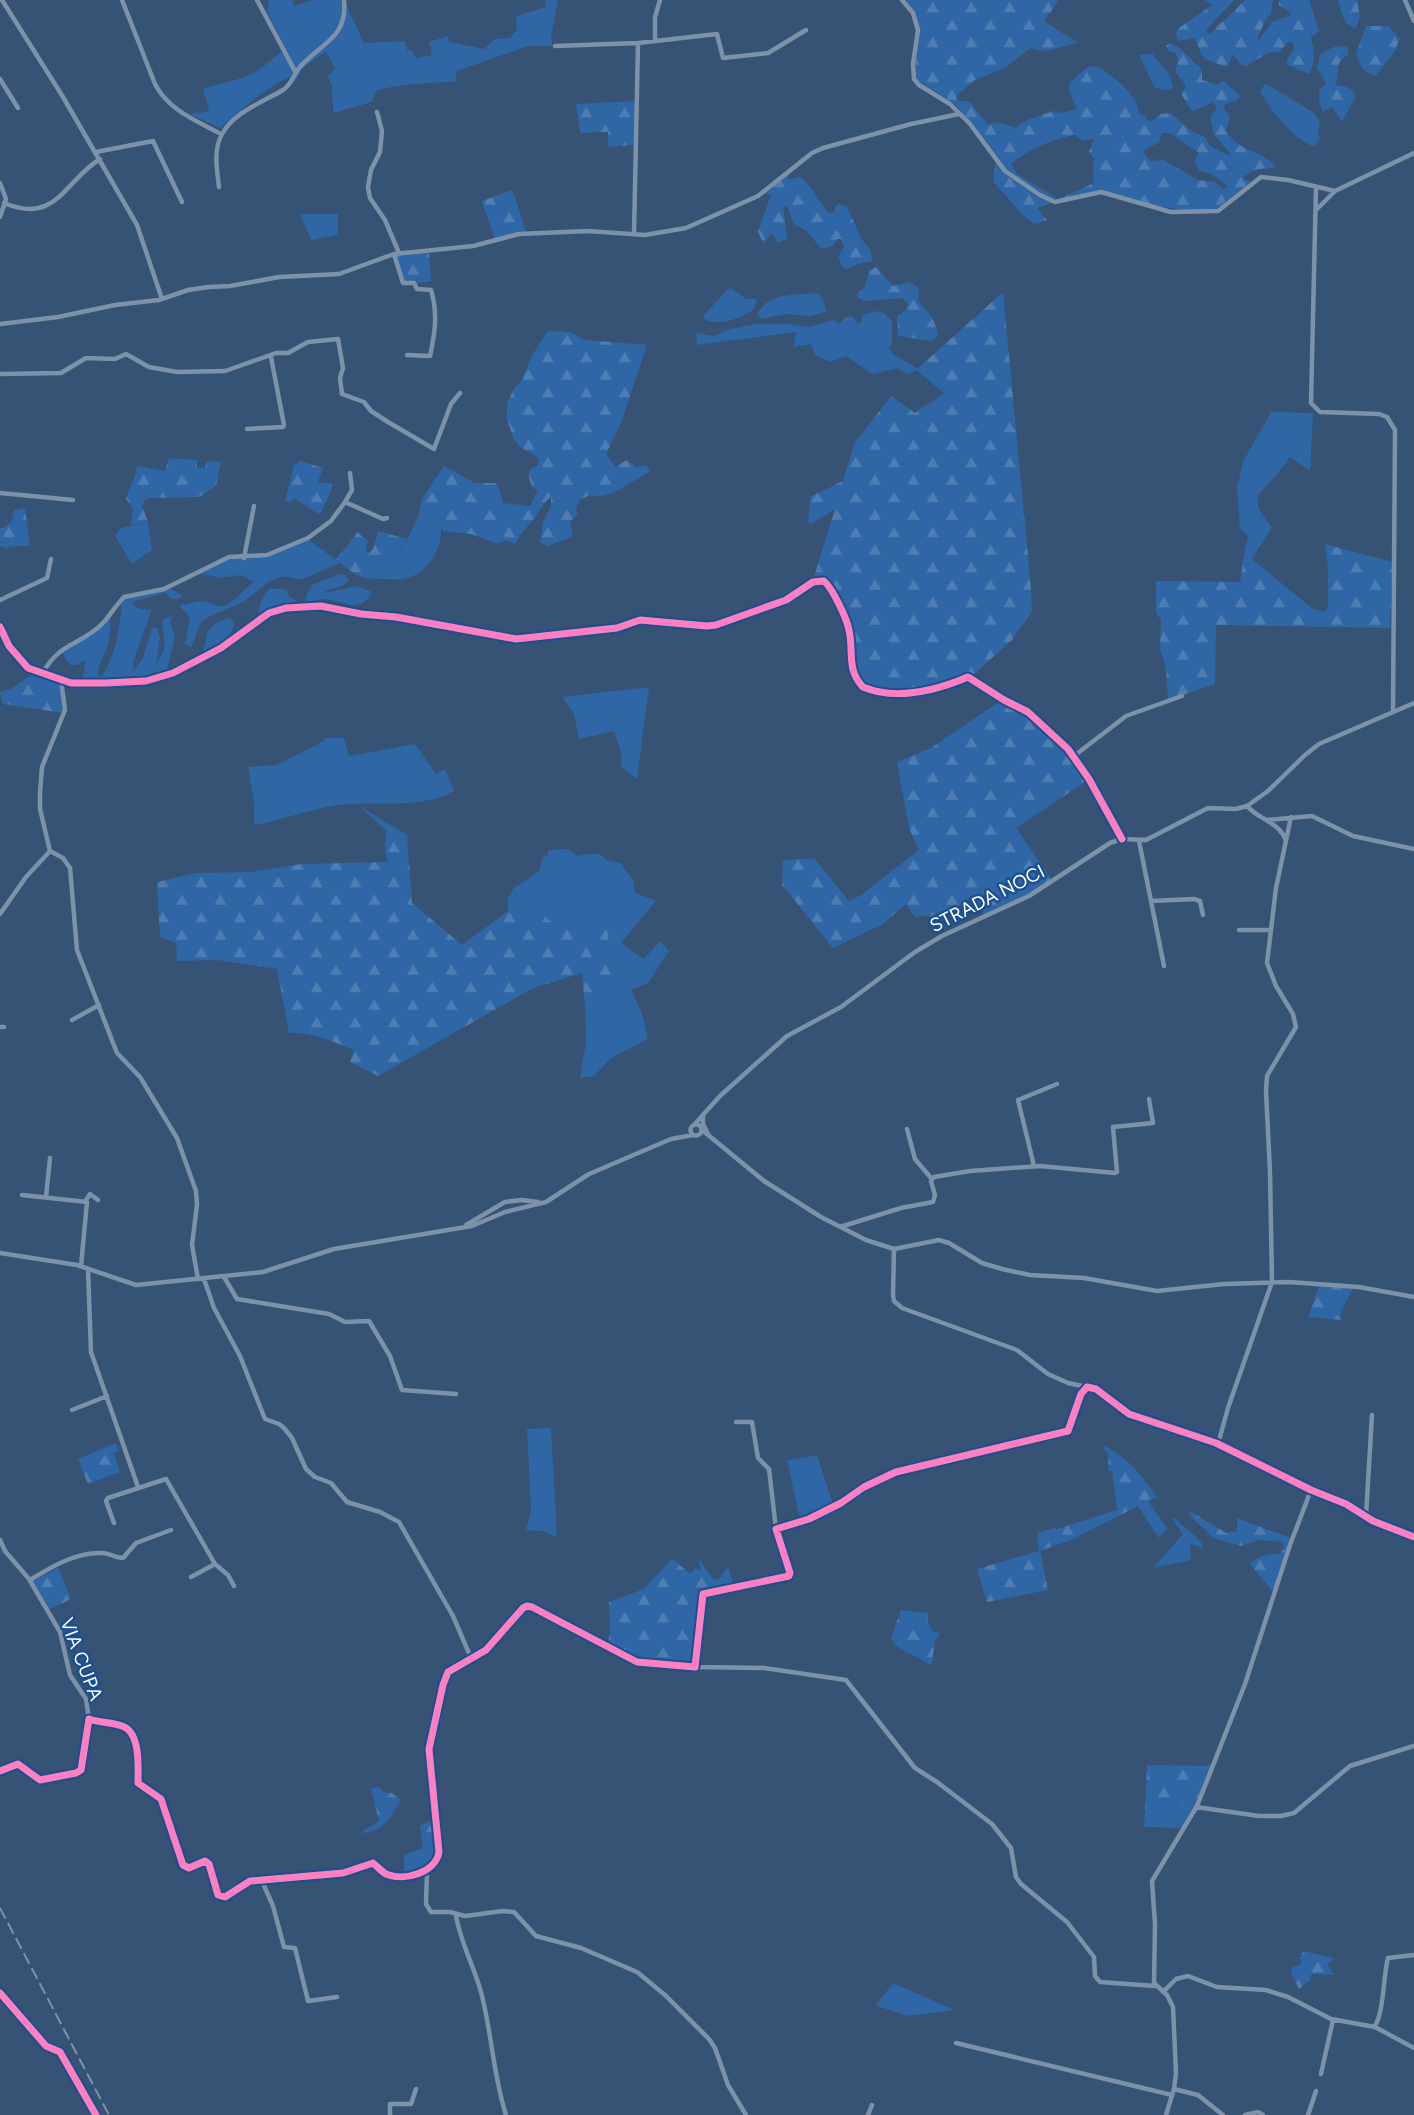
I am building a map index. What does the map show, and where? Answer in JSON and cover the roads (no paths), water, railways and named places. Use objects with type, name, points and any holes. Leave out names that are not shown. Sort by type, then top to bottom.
[{"type":"street","points":[[2,0],[96,152],[137,225],[162,299]]},
{"type":"street","points":[[122,0],[158,91],[177,110],[221,134]]},
{"type":"street","points":[[257,0],[296,72]]},
{"type":"street","points":[[219,187],[216,162],[221,134],[247,110],[286,88],[296,72],[339,31],[344,18],[344,0]]},
{"type":"street","points":[[655,41],[655,17],[660,0]]},
{"type":"street","points":[[902,0],[913,13],[918,30],[913,64],[914,79],[950,104],[1005,171],[1055,202],[1101,192],[1171,212],[1218,211],[1261,177],[1335,191]]},
{"type":"street","points":[[1405,0],[1414,21]]},
{"type":"street","points":[[555,46],[638,43],[717,34],[723,58],[768,53],[806,30]]},
{"type":"street","points":[[634,234],[638,43]]},
{"type":"street","points":[[0,79],[19,108]]},
{"type":"street","points":[[377,112],[382,131],[380,152],[370,170],[370,198],[385,220],[403,283],[414,283],[417,289],[431,290],[433,296],[436,325],[430,356],[407,355]]},
{"type":"street","points":[[0,324],[162,299],[188,290],[279,277],[339,274],[396,253],[472,246],[519,234],[588,231],[657,234],[686,228],[758,196],[811,153],[901,127],[959,114]]},
{"type":"street","points":[[96,152],[153,141],[182,202]]},
{"type":"street","points":[[1316,210],[1335,191],[1414,153]]},
{"type":"street","points":[[4,203],[28,208],[53,204],[100,159]]},
{"type":"street","points":[[0,183],[6,195],[0,217]]},
{"type":"street","points":[[1316,187],[1311,403],[1320,412],[1379,414],[1387,417],[1395,430],[1393,713]]},
{"type":"street","points":[[0,374],[61,373],[86,358],[114,359],[126,354],[149,367],[177,372],[225,371],[276,354],[288,353],[308,342],[338,339],[342,394],[365,402],[371,411],[431,449],[434,449],[451,404],[460,393]]},
{"type":"street","points":[[247,429],[284,427],[271,357]]},
{"type":"street","points":[[43,673],[50,660],[65,647],[102,624],[124,597],[164,589],[219,560],[267,555],[308,538],[331,521],[345,502],[352,490],[350,473]]},
{"type":"street","points":[[0,493],[73,500]]},
{"type":"street","points":[[345,502],[383,519],[387,518]]},
{"type":"street","points":[[244,558],[254,506]]},
{"type":"street","points":[[0,600],[47,578],[51,559]]},
{"type":"street","points":[[0,627],[22,664],[71,683],[129,683],[159,678],[189,666],[221,648],[269,613],[286,608],[321,606],[516,639],[617,628],[640,620],[716,625],[786,600],[817,580],[828,584],[848,626],[852,673],[863,687],[913,693],[968,677],[1028,712],[1074,756],[1122,839],[1139,841],[1156,836],[1208,808],[1247,806],[1268,791],[1319,744],[1414,703]]},
{"type":"street","points":[[61,680],[65,710],[43,767],[40,793],[42,822],[50,851],[63,858],[70,868],[78,950],[117,1053],[142,1080],[177,1138],[186,1162],[197,1196],[192,1245],[201,1279],[240,1356],[264,1417],[284,1429],[292,1438],[306,1469],[315,1477],[331,1483],[347,1502],[380,1511],[399,1522],[453,1616],[471,1658]]},
{"type":"street","points":[[1074,756],[1126,716],[1182,696]]},
{"type":"street","points":[[1247,806],[1255,815],[1278,827],[1286,842]]},
{"type":"street","points":[[1266,820],[1312,816],[1353,836],[1414,849]]},
{"type":"street","points":[[1218,1444],[1272,1282],[1267,1076],[1296,1027],[1293,1014],[1276,986],[1267,963],[1276,888],[1291,817]]},
{"type":"street","name":"STRADA NOCI","points":[[697,1127],[704,1113],[795,1030],[841,1007],[924,947],[1029,896],[1110,843],[1122,839]]},
{"type":"street","points":[[1139,841],[1164,966]]},
{"type":"street","points":[[0,914],[26,877],[50,851]]},
{"type":"street","points":[[1151,901],[1194,899],[1200,901],[1203,915]]},
{"type":"street","points":[[1239,930],[1271,930]]},
{"type":"street","points":[[72,1020],[99,1005]]},
{"type":"street","points":[[1034,1166],[1018,1100],[1057,1084]]},
{"type":"street","points":[[931,1178],[970,1171],[1034,1166],[1115,1173],[1113,1127],[1153,1123],[1149,1099]]},
{"type":"street","points":[[704,1113],[704,1126],[715,1140]]},
{"type":"street","points":[[697,1127],[764,1181],[839,1227],[894,1249],[939,1240],[982,1263],[1002,1269],[1030,1275],[1084,1278],[1157,1291],[1224,1283],[1272,1282],[1359,1287],[1414,1297]]},
{"type":"street","points":[[695,1135],[697,1127]]},
{"type":"street","points":[[695,1135],[697,1127]]},
{"type":"street","points":[[0,1254],[81,1266],[136,1285],[270,1271],[334,1249],[459,1228],[481,1223],[505,1212],[549,1201],[589,1174],[697,1127]]},
{"type":"street","points":[[839,1227],[901,1208],[933,1202],[936,1198],[931,1178],[915,1159],[907,1129]]},
{"type":"street","points":[[671,1139],[695,1135],[715,1140]]},
{"type":"street","points":[[46,1197],[50,1158]]},
{"type":"street","points":[[86,1200],[90,1194],[98,1200]]},
{"type":"street","points":[[22,1195],[86,1200]]},
{"type":"street","points":[[81,1266],[88,1203],[86,1200]]},
{"type":"street","points":[[459,1228],[505,1202],[549,1201]]},
{"type":"street","points":[[894,1249],[892,1295],[902,1308],[1017,1350],[1048,1374],[1068,1383],[1096,1389],[1129,1414],[1218,1444],[1311,1490],[1346,1503],[1395,1532],[1414,1537]]},
{"type":"street","points":[[88,1269],[90,1353],[138,1488]]},
{"type":"street","points":[[224,1277],[237,1298],[329,1314],[345,1322],[369,1321],[390,1356],[402,1390],[456,1394]]},
{"type":"street","points":[[776,1529],[809,1520],[864,1487],[896,1472],[1068,1431],[1081,1394],[1087,1387]]},
{"type":"street","points":[[72,1410],[107,1396]]},
{"type":"street","points":[[1366,1517],[1372,1415]]},
{"type":"street","points":[[695,1667],[703,1594],[789,1576],[790,1573],[776,1529],[769,1469],[758,1458],[752,1422],[736,1422]]},
{"type":"street","points":[[114,1523],[106,1499],[167,1480],[215,1564],[228,1575],[234,1586]]},
{"type":"street","points":[[1155,1986],[1152,1881],[1196,1807],[1245,1684],[1290,1545],[1311,1490]]},
{"type":"street","points":[[30,1580],[74,1556],[104,1553],[123,1558],[136,1543],[172,1530]]},
{"type":"street","name":"VIA CUPA","points":[[0,1540],[5,1551],[30,1580],[60,1632],[69,1675],[86,1699],[89,1719],[127,1728],[139,1752],[138,1783],[162,1799],[183,1865],[188,1868],[205,1861],[209,1864],[218,1895],[225,1897],[250,1881],[262,1881]]},
{"type":"street","points":[[191,1577],[215,1564]]},
{"type":"street","points":[[337,1997],[308,2001],[295,1948],[284,1947],[273,1906],[262,1881],[343,1873],[373,1863],[386,1874],[411,1875],[427,1871],[435,1864],[439,1852],[429,1749],[448,1672],[486,1650],[527,1605],[637,1662],[695,1667],[764,1668],[846,1680],[915,1768],[992,1824],[1011,1847],[1016,1877],[1067,1922],[1094,1957],[1095,1976],[1100,1982],[1155,1986],[1171,2000],[1174,2089],[1166,2115]]},
{"type":"street","points":[[1196,1807],[1259,1816],[1294,1813],[1350,1766],[1414,1746]]},
{"type":"street","points":[[427,1871],[426,1904],[429,1911],[453,1912],[456,1915],[514,1912],[536,1936],[581,1948],[637,1972],[712,2043],[726,2082],[746,2115]]},
{"type":"street","points":[[456,1915],[459,1934],[481,1989],[494,2067],[506,2115]]},
{"type":"street","points":[[1374,2027],[1380,2017],[1386,1961],[1391,1956],[1414,1955]]},
{"type":"street","points":[[1163,1992],[1176,1979],[1188,1976],[1217,1987],[1255,1988],[1274,1992],[1333,2020],[1374,2027],[1414,2048]]},
{"type":"street","points":[[0,1993],[42,2041],[60,2052],[96,2115]]},
{"type":"street","points":[[1321,2074],[1333,2020]]},
{"type":"street","points":[[956,2043],[1172,2095]]},
{"type":"street","points":[[390,2115],[390,2104],[411,2104],[416,2089]]},
{"type":"street","points":[[1174,2089],[1198,2095],[1223,2115]]},
{"type":"street","points":[[1308,2115],[1315,2091]]},
{"type":"street","points":[[868,2115],[872,2105]]},
{"type":"street","points":[[1245,2115],[1258,2112],[1263,2115]]},
{"type":"railway","points":[[0,1908],[109,2115]]}]
